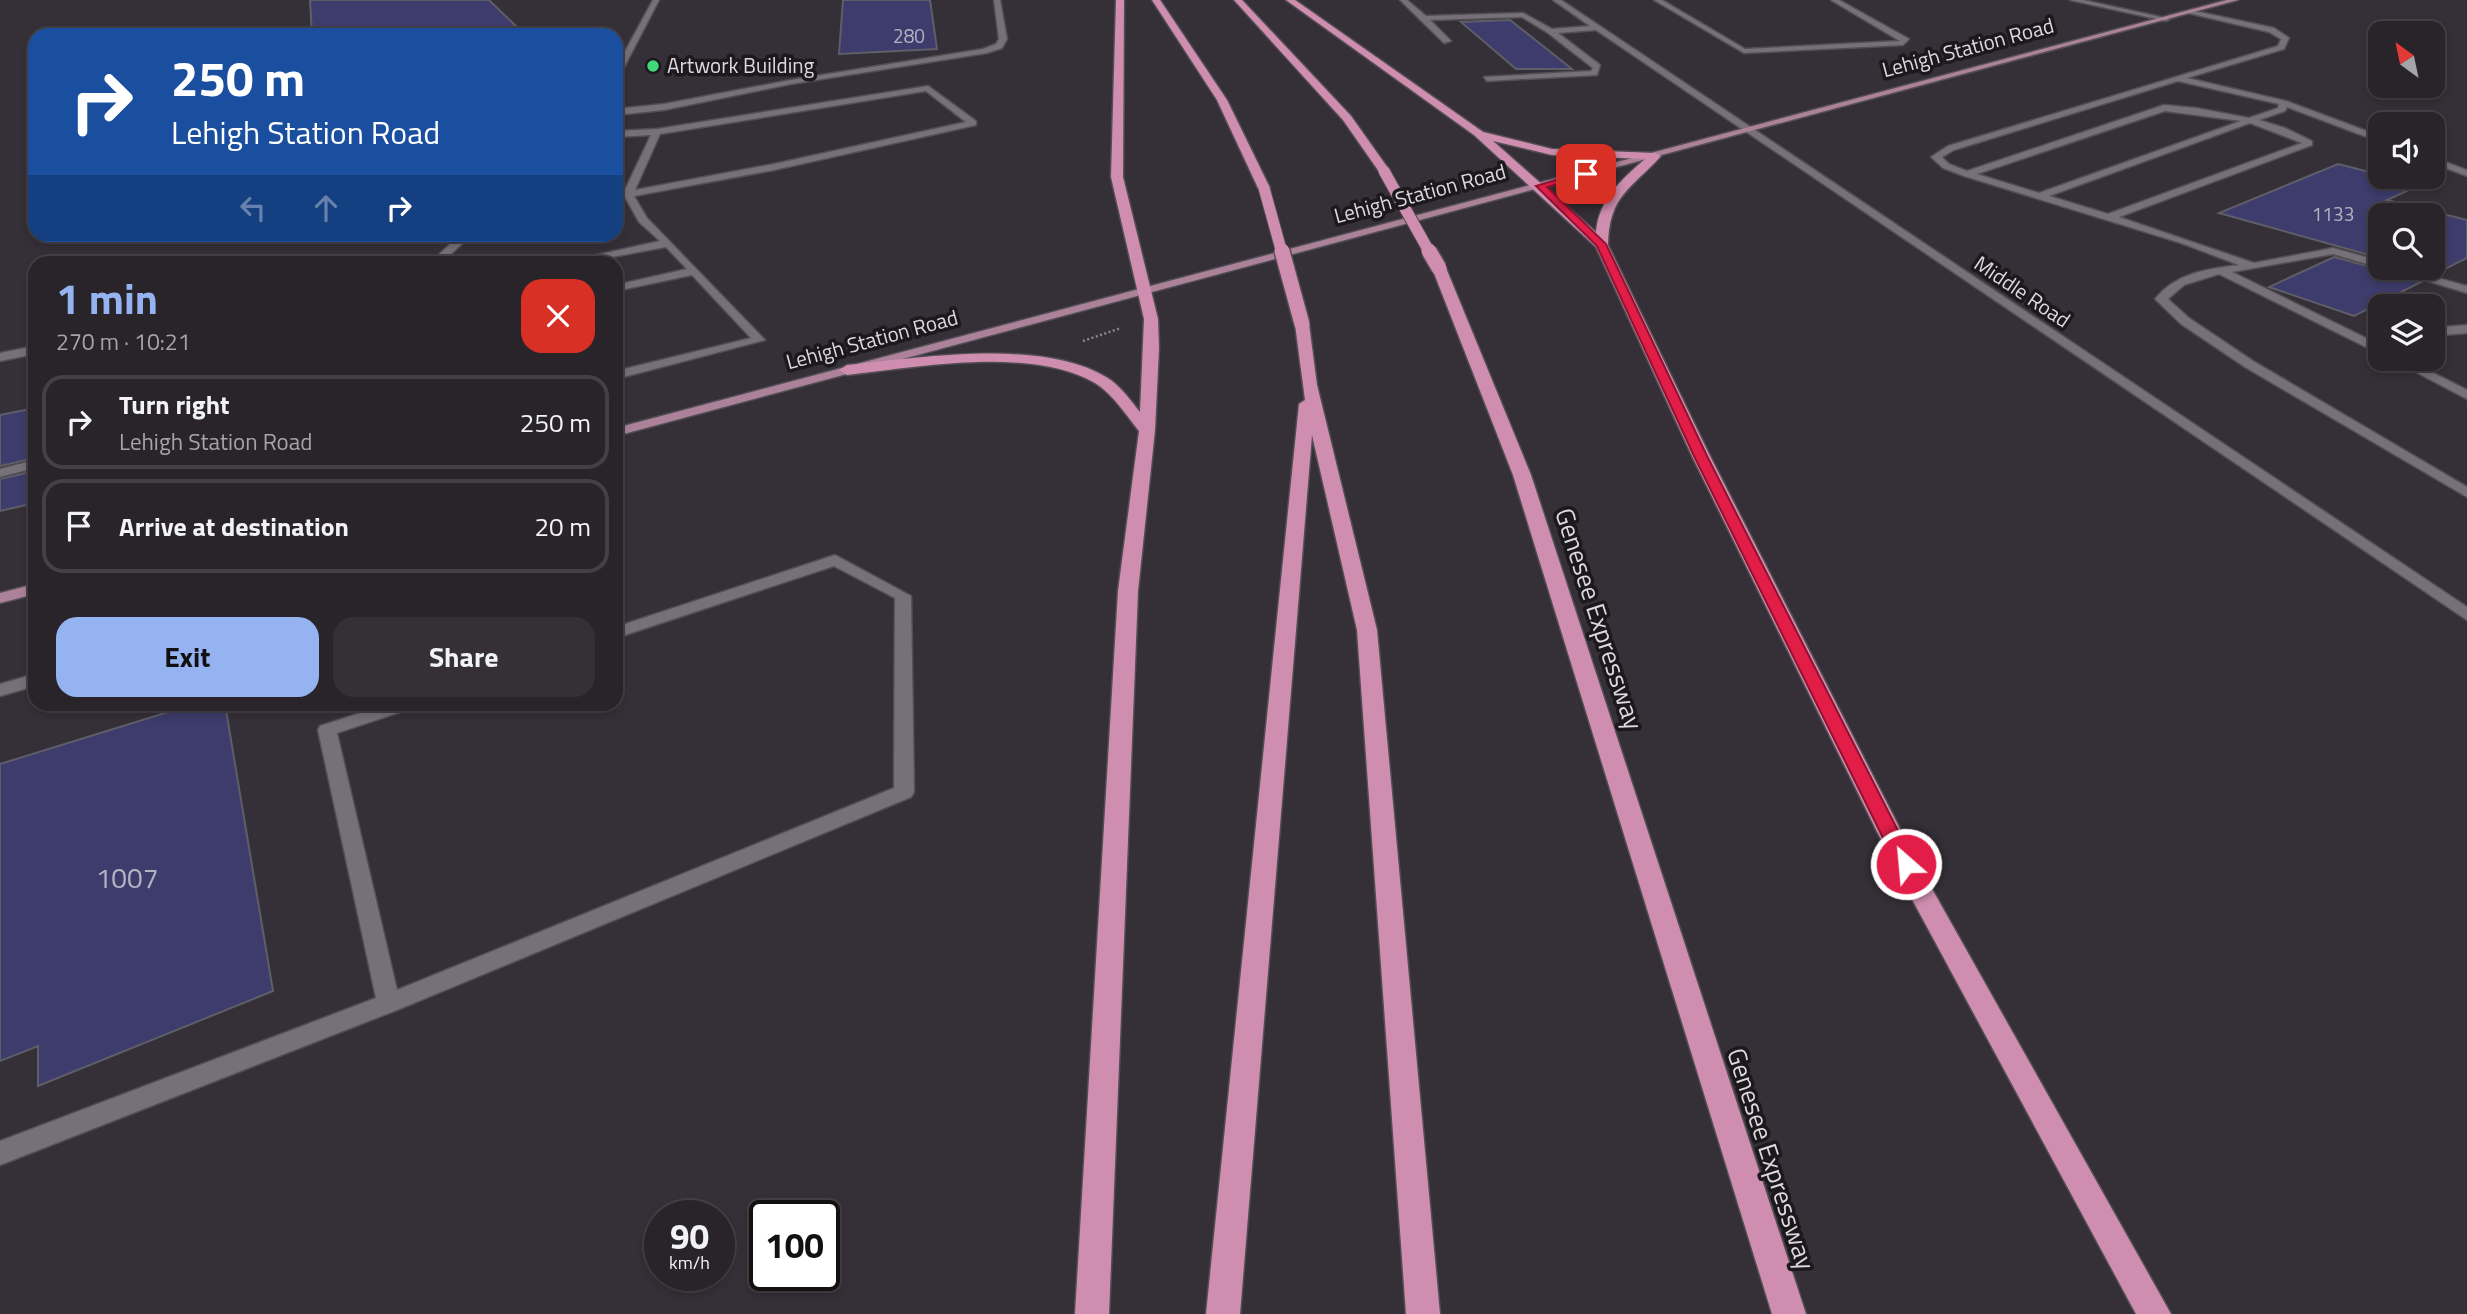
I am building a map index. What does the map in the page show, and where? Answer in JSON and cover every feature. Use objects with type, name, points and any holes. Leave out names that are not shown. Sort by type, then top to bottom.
[{"type":"highway","points":[[1092,1314],[1128,591],[1147,430],[1151,319],[1142,291],[1117,177],[1120,0]]},
{"type":"highway","points":[[1156,0],[1222,100],[1264,188],[1302,324],[1309,385],[1367,630],[1423,1314]]},
{"type":"highway","name":"Genesee Expressway","points":[[1238,0],[1347,118],[1384,171],[1439,268],[1522,475],[1789,1314]]},
{"type":"highway","points":[[1290,0],[1478,133],[1541,186],[1602,244],[1700,456],[1906,864],[2154,1314]]},
{"type":"highway","points":[[1478,133],[1552,152],[1655,156]]},
{"type":"highway","points":[[1602,244],[1601,219],[1616,191],[1655,156]]},
{"type":"highway","points":[[847,370],[1014,360],[1067,367],[1102,380],[1147,430]]},
{"type":"highway","points":[[1223,1314],[1309,385]]},
{"type":"main road","name":"Lehigh Station Road","points":[[623,430],[2235,0]]},
{"type":"main road","points":[[0,598],[28,591]]},
{"type":"street","points":[[623,62],[656,0]]},
{"type":"street","points":[[623,110],[664,107],[791,82],[985,51],[999,46],[1003,39],[997,0]]},
{"type":"street","name":"Middle Road","points":[[1556,0],[2467,615]]},
{"type":"street","points":[[1657,0],[1744,51],[1903,43],[1905,39],[1833,0]]},
{"type":"street","points":[[2073,0],[2166,19]]},
{"type":"street","points":[[1403,1],[1447,41]]},
{"type":"street","points":[[2190,12],[2271,30],[2285,38],[2281,47],[1951,148],[1936,157],[1946,166],[1967,174],[2110,217],[2253,266]]},
{"type":"street","points":[[1424,18],[1523,15],[1551,30],[1597,67],[1594,73],[1488,79]]},
{"type":"street","points":[[1551,30],[1598,28]]},
{"type":"street","points":[[2177,79],[2283,103],[2368,135]]},
{"type":"street","points":[[623,134],[657,132],[928,88],[974,122],[774,167],[623,195]]},
{"type":"street","points":[[2039,195],[2282,109],[2283,103]]},
{"type":"street","points":[[1967,174],[2164,108],[2184,107],[2289,131],[2309,143],[2110,217]]},
{"type":"street","points":[[623,193],[657,132]]},
{"type":"street","points":[[2445,165],[2467,173]]},
{"type":"street","points":[[623,196],[759,340],[623,369]]},
{"type":"street","points":[[443,256],[459,242]]},
{"type":"street","points":[[602,256],[668,243]]},
{"type":"street","points":[[2368,261],[2333,251],[2221,271],[2183,279],[2170,287],[2161,299],[2185,321],[2249,363],[2467,493]]},
{"type":"street","points":[[623,286],[694,271]]},
{"type":"street","points":[[2221,271],[2368,344]]},
{"type":"street","points":[[2432,280],[2467,290]]},
{"type":"street","points":[[2445,331],[2467,328]]},
{"type":"street","points":[[2360,340],[2368,339]]},
{"type":"street","points":[[0,357],[28,351]]},
{"type":"street","points":[[2420,371],[2467,395]]},
{"type":"street","points":[[0,473],[28,466]]},
{"type":"street","points":[[0,1153],[389,1003],[904,792],[903,596],[835,560],[623,631]]},
{"type":"street","points":[[0,690],[28,682]]},
{"type":"street","points":[[385,711],[327,730],[389,1003]]},
{"type":"path","points":[[1079,343],[1129,325]]},
{"type":"building","points":[[310,0],[489,0],[518,28],[312,28]]},
{"type":"building","points":[[843,0],[930,0],[937,49],[839,54]]},
{"type":"building","points":[[1510,20],[1572,69],[1516,69],[1461,22]]},
{"type":"building","points":[[2338,164],[2368,172],[2368,189],[2411,189],[2387,200],[2399,203],[2368,203],[2368,255],[2219,213]]},
{"type":"building","points":[[2445,214],[2467,220],[2467,258],[2445,269]]},
{"type":"building","points":[[2334,257],[2368,266],[2368,280],[2421,282],[2397,294],[2368,294],[2368,309],[2354,316],[2269,287]]},
{"type":"building","points":[[28,409],[28,460],[0,466],[0,415]]},
{"type":"building","points":[[28,473],[28,505],[0,511],[0,479]]},
{"type":"building","points":[[171,711],[226,711],[273,991],[38,1086],[38,1046],[0,1061],[0,764]]},
{"type":"place","name":"Artwork Building","points":[[653,66]]},
{"type":"route","points":[[1586,174],[1541,186],[1602,244],[1700,456],[1906,864]]}]
